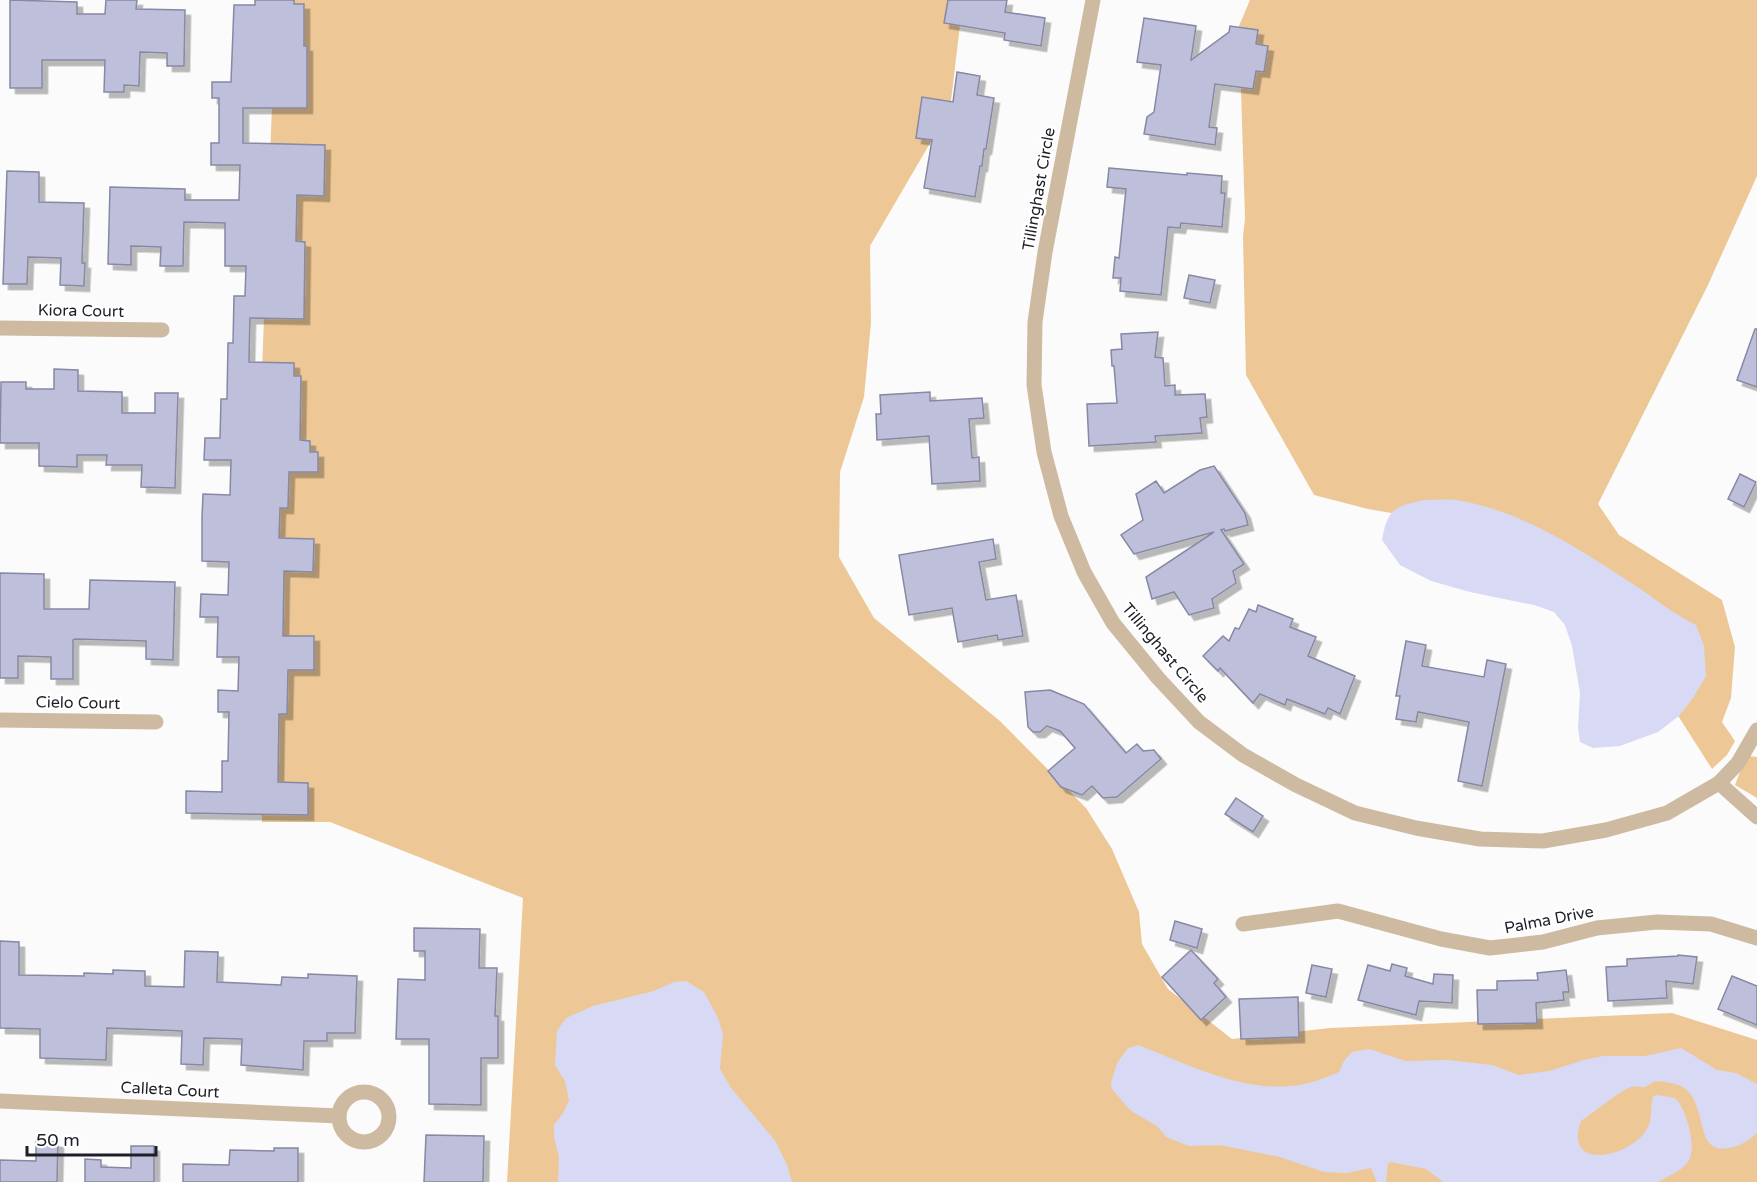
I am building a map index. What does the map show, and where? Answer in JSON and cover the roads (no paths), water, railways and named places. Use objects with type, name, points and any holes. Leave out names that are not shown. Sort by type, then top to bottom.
[{"type":"street","name":"Tillinghast Circle","points":[[1093,0],[1045,252],[1035,322],[1034,385],[1044,452],[1061,516],[1084,572],[1121,633],[1158,678],[1199,722],[1243,755],[1296,785],[1355,813],[1416,828],[1480,839],[1543,841],[1606,830],[1667,813],[1719,783],[1738,763],[1757,730]]},
{"type":"street","name":"Kiora Court","points":[[0,328],[162,330]]},
{"type":"street","name":"Cielo Court","points":[[0,720],[156,722]]},
{"type":"street","points":[[1719,783],[1757,817]]},
{"type":"street","name":"Palma Drive","points":[[1243,924],[1338,911],[1441,939],[1490,948],[1543,942],[1597,928],[1656,922],[1711,924],[1757,938]]},
{"type":"street","name":"Calleta Court","points":[[0,1101],[339,1116]]},
{"type":"water","points":[[1424,500],[1456,500],[1506,514],[1530,524],[1576,548],[1696,625],[1704,646],[1706,676],[1679,716],[1658,732],[1620,746],[1593,748],[1580,742],[1578,728],[1580,693],[1572,646],[1565,625],[1554,612],[1534,605],[1470,592],[1431,581],[1400,565],[1382,540],[1387,521],[1394,511],[1399,507]]},
{"type":"water","points":[[686,981],[704,992],[718,1018],[723,1034],[720,1069],[731,1088],[776,1142],[792,1182],[558,1182],[559,1157],[554,1137],[554,1125],[569,1100],[565,1081],[555,1065],[557,1031],[566,1018],[593,1006],[654,991],[674,982]]},
{"type":"water","points":[[1138,1045],[1231,1080],[1270,1086],[1303,1084],[1327,1077],[1339,1072],[1344,1061],[1352,1052],[1369,1049],[1406,1061],[1447,1060],[1492,1065],[1519,1075],[1549,1071],[1603,1056],[1645,1056],[1681,1048],[1717,1070],[1736,1073],[1757,1084],[1757,1133],[1748,1141],[1737,1146],[1717,1148],[1709,1143],[1694,1099],[1686,1090],[1675,1084],[1657,1081],[1645,1087],[1631,1087],[1613,1097],[1581,1121],[1578,1137],[1581,1148],[1589,1154],[1614,1153],[1639,1139],[1647,1129],[1653,1096],[1675,1098],[1683,1110],[1689,1128],[1691,1154],[1683,1167],[1658,1182],[1443,1182],[1426,1169],[1391,1162],[1388,1163],[1386,1182],[1377,1182],[1371,1168],[1347,1173],[1324,1172],[1280,1157],[1220,1145],[1189,1146],[1166,1137],[1158,1127],[1130,1110],[1112,1089],[1111,1083],[1117,1063],[1128,1048]]}]
